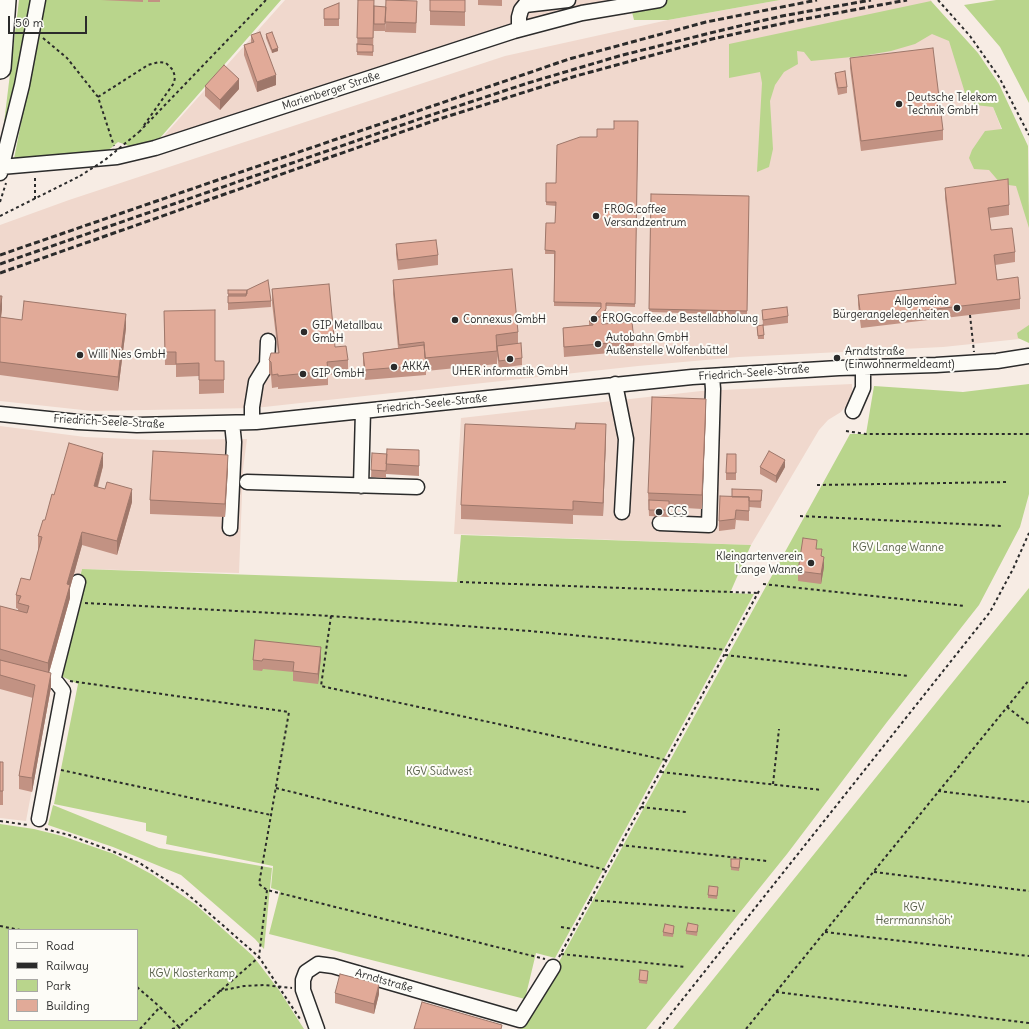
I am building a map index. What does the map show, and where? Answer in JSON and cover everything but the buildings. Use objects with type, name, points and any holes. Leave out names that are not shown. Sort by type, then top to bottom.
[{"type":"highway","points":[[0,68],[5,0]]},
{"type":"street","points":[[1,170],[22,85],[38,0]]},
{"type":"street","points":[[519,29],[520,10],[525,5],[568,0]]},
{"type":"street","name":"Marienberger Straße","points":[[1,170],[35,164],[117,157],[155,148],[519,29],[582,13],[659,0]]},
{"type":"street","points":[[252,422],[252,407],[256,382],[267,364],[268,341]]},
{"type":"street","name":"Friedrich-Seele-Straße","points":[[0,414],[78,422],[137,425],[252,422],[615,384],[712,376],[971,363],[1029,356]]},
{"type":"street","points":[[853,411],[863,388],[864,368]]},
{"type":"street","points":[[660,524],[709,525],[714,389],[712,376]]},
{"type":"street","points":[[615,384],[626,439],[622,512]]},
{"type":"street","points":[[361,486],[363,411]]},
{"type":"street","points":[[230,528],[234,442],[232,423]]},
{"type":"street","points":[[247,482],[417,487]]},
{"type":"street","points":[[55,682],[72,602],[78,582]]},
{"type":"street","points":[[0,667],[55,682],[63,691],[38,824]]},
{"type":"street","name":"Arndtstraße","points":[[317,1029],[303,990],[303,980],[306,972],[318,964],[326,964],[520,1020],[554,964]]},
{"type":"path","points":[[0,216],[80,176],[116,152],[140,131],[266,0]]},
{"type":"path","points":[[938,0],[970,36],[1000,76],[1029,136]]},
{"type":"path","points":[[40,36],[67,58],[98,97],[117,157]]},
{"type":"path","points":[[98,97],[152,63],[159,62],[170,66],[175,77],[174,83],[149,116],[140,131]]},
{"type":"path","points":[[35,164],[35,199]]},
{"type":"path","points":[[970,315],[973,343]]},
{"type":"path","points":[[846,431],[866,434],[1029,434]]},
{"type":"path","points":[[817,485],[1009,482]]},
{"type":"path","points":[[800,516],[1002,526]]},
{"type":"path","points":[[659,1029],[990,612],[1013,569],[1029,533]]},
{"type":"path","points":[[779,555],[801,558]]},
{"type":"path","points":[[55,682],[68,680],[289,712],[259,884],[267,890],[554,964],[728,650],[758,592],[460,582]]},
{"type":"path","points":[[763,584],[965,606]]},
{"type":"path","points":[[72,602],[331,616],[530,631],[728,650]]},
{"type":"path","points":[[331,616],[321,686],[667,760]]},
{"type":"path","points":[[725,655],[909,676]]},
{"type":"path","points":[[746,1029],[1029,680]]},
{"type":"path","points":[[1007,707],[1029,724]]},
{"type":"path","points":[[773,784],[778,730]]},
{"type":"path","points":[[48,768],[271,815]]},
{"type":"path","points":[[661,772],[822,790]]},
{"type":"path","points":[[276,788],[606,870]]},
{"type":"path","points":[[938,792],[1029,802]]},
{"type":"path","points":[[641,807],[686,812]]},
{"type":"path","points":[[0,821],[38,824],[90,842],[138,862],[185,892],[259,957],[302,1023]]},
{"type":"path","points":[[620,845],[767,861]]},
{"type":"path","points":[[874,872],[1029,891]]},
{"type":"path","points":[[172,1029],[180,1028],[219,991],[259,957],[267,890]]},
{"type":"path","points":[[589,900],[735,911]]},
{"type":"path","points":[[0,926],[15,929]]},
{"type":"path","points":[[561,927],[574,929]]},
{"type":"path","points":[[825,932],[1029,956]]},
{"type":"path","points":[[560,954],[686,967]]},
{"type":"path","points":[[219,991],[244,986],[278,985]]},
{"type":"path","points":[[138,988],[160,1007],[180,1028]]},
{"type":"path","points":[[776,992],[1029,1023]]},
{"type":"path","points":[[140,1029],[160,1007]]},
{"type":"shaded area","points":[[285,0],[614,0],[540,16],[496,29],[335,84],[161,139]]},
{"type":"shaded area","points":[[780,0],[931,0],[939,22],[979,71],[1027,195],[1029,206],[1029,338],[943,347],[739,357],[638,366],[255,408],[92,411],[0,401],[0,225],[69,200],[505,56],[668,20]]},
{"type":"shaded area","points":[[852,384],[852,399],[841,412],[828,420],[819,430],[751,545],[454,534],[461,418],[701,391]]},
{"type":"shaded area","points":[[0,426],[85,437],[152,440],[247,439],[243,469],[239,573],[82,569],[70,598],[51,687],[26,821],[0,818]]},
{"type":"green space","points":[[19,0],[32,0],[7,124],[4,123]]},
{"type":"green space","points":[[45,0],[281,0],[153,146],[137,149],[118,142],[103,155],[13,164]]},
{"type":"green space","points":[[629,0],[780,0],[668,20],[634,20]]},
{"type":"green space","points":[[996,0],[1029,0],[1029,103],[1000,47],[964,5]]},
{"type":"green space","points":[[931,1],[978,53],[999,84],[1028,146],[1029,228],[1016,186],[1001,184],[989,170],[974,169],[969,158],[972,150],[985,131],[1002,129],[993,107],[975,105],[965,93],[949,41],[932,34],[915,44],[891,51],[862,56],[811,61],[804,52],[797,51],[798,64],[784,72],[775,85],[770,101],[773,149],[769,167],[757,172],[762,83],[760,72],[729,78],[729,44]]},
{"type":"green space","points":[[1029,325],[1029,343],[1018,338],[1017,333]]},
{"type":"green space","name":"KGV Lange Wanne","points":[[1029,384],[1029,494],[1020,527],[979,605],[887,722],[787,854],[646,1029],[520,1029],[555,969],[850,434],[866,434],[874,386],[963,392]]},
{"type":"green space","name":"KGV Südwest","points":[[461,535],[751,545],[730,593],[754,594],[555,958],[536,953],[525,999],[269,934],[280,891],[271,888],[273,866],[166,844],[167,836],[146,831],[146,823],[54,804],[78,684],[59,675],[65,637],[82,569],[457,582]]},
{"type":"green space","name":"KGV Herrmannshöh'","points":[[1029,588],[1029,1029],[673,1029],[948,688]]},
{"type":"green space","points":[[53,805],[159,848],[272,868],[264,949],[255,939],[181,875],[113,847],[48,825]]},
{"type":"green space","name":"KGV Klosterkamp","points":[[0,824],[34,829],[62,836],[114,854],[153,875],[196,905],[253,956],[279,990],[304,1029],[0,1029]]},
{"type":"railway","points":[[0,255],[569,59],[706,22],[817,0]]},
{"type":"railway","points":[[0,264],[528,83],[619,56],[710,33],[782,16],[871,0]]},
{"type":"railway","points":[[0,273],[436,120],[576,76],[712,39],[794,21],[907,0]]},
{"type":"place","name":"Deutsche Telekom Technik GmbH","points":[[899,104]]},
{"type":"place","name":"FROG.coffee Versandzentrum","points":[[596,216]]},
{"type":"place","name":"Allgemeine Bürgerangelegenheiten","points":[[957,308]]},
{"type":"place","name":"FROGcoffee.de Bestellabholung","points":[[594,319]]},
{"type":"place","name":"Connexus GmbH","points":[[455,320]]},
{"type":"place","name":"GIP Metallbau GmbH","points":[[304,332]]},
{"type":"place","name":"Autobahn GmbH Außenstelle Wolfenbüttel","points":[[598,344]]},
{"type":"place","name":"Willi Nies GmbH","points":[[80,355]]},
{"type":"place","name":"Arndtstraße (Einwohnermeldeamt)","points":[[837,358]]},
{"type":"place","name":"UHER informatik GmbH","points":[[510,359]]},
{"type":"place","name":"AKKA","points":[[394,367]]},
{"type":"place","name":"GIP GmbH","points":[[303,374]]},
{"type":"place","name":"CCS","points":[[659,512]]},
{"type":"place","name":"Kleingartenverein Lange Wanne","points":[[811,563]]}]
